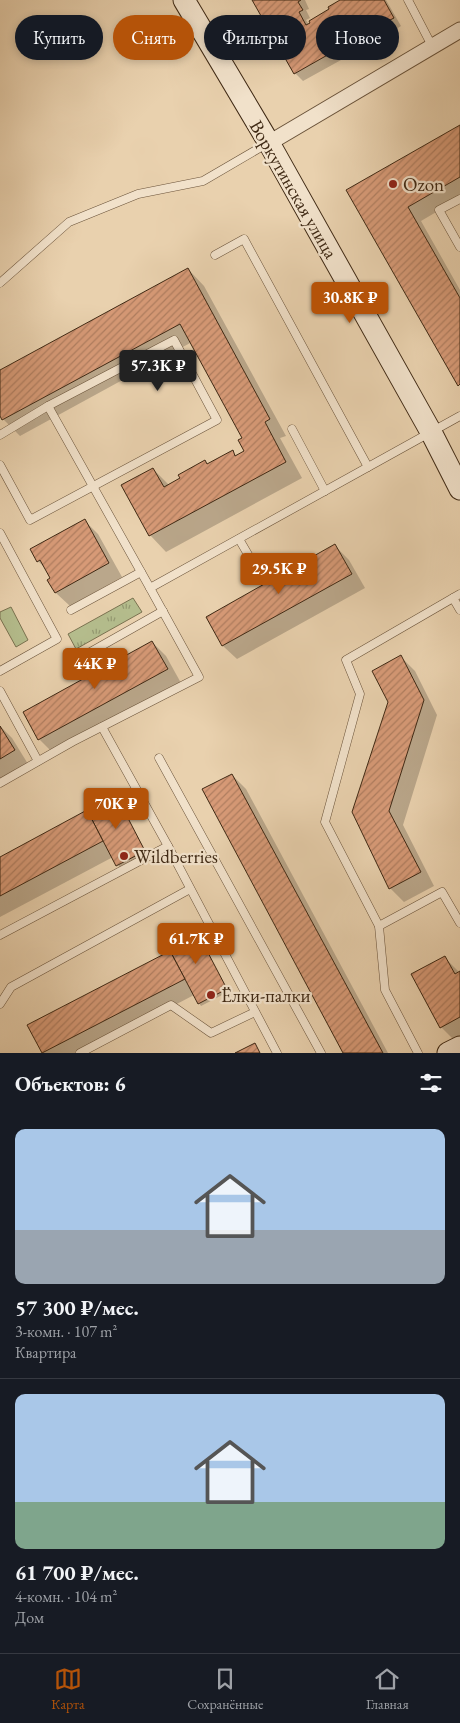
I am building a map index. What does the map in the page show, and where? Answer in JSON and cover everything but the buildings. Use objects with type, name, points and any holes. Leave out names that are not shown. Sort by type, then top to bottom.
[{"type":"street","name":"Воркутинская улица","points":[[184,0],[268,143],[431,432],[460,489]]},
{"type":"street","points":[[268,143],[460,30]]},
{"type":"street","points":[[448,1053],[460,1046]]},
{"type":"lane","points":[[408,0],[432,46]]},
{"type":"lane","points":[[0,284],[69,222],[138,194],[203,181],[268,143]]},
{"type":"lane","points":[[460,199],[439,210],[460,247]]},
{"type":"lane","points":[[215,255],[244,239],[368,467]]},
{"type":"lane","points":[[0,435],[48,406],[174,340],[217,420],[30,520],[0,465]]},
{"type":"lane","points":[[0,783],[38,761],[199,677],[48,406]]},
{"type":"lane","points":[[150,588],[460,416]]},
{"type":"lane","points":[[292,430],[326,491]]},
{"type":"lane","points":[[0,533],[57,639],[0,671]]},
{"type":"lane","points":[[239,539],[260,575]]},
{"type":"lane","points":[[71,610],[141,572]]},
{"type":"lane","points":[[418,1053],[385,990],[379,926],[325,822],[360,694],[346,660],[457,596],[460,610]]},
{"type":"lane","points":[[71,663],[163,611]]},
{"type":"lane","points":[[0,691],[38,761]]},
{"type":"lane","points":[[102,727],[168,846],[277,1053]]},
{"type":"lane","points":[[159,758],[322,1053]]},
{"type":"lane","points":[[0,935],[168,846]]},
{"type":"lane","points":[[0,1004],[11,987],[190,889]]},
{"type":"lane","points":[[379,926],[442,892],[460,923]]},
{"type":"lane","points":[[80,1053],[171,1005],[211,1033],[255,1012]]},
{"type":"green space","points":[[133,598],[142,612],[76,649],[68,634]]},
{"type":"green space","points":[[11,607],[28,640],[16,647],[0,618],[0,612]]},
{"type":"place","name":"Ozon","points":[[393,184]]},
{"type":"place","name":"Wildberries","points":[[124,856]]},
{"type":"place","name":"Ёлки-палки","points":[[211,995]]}]
